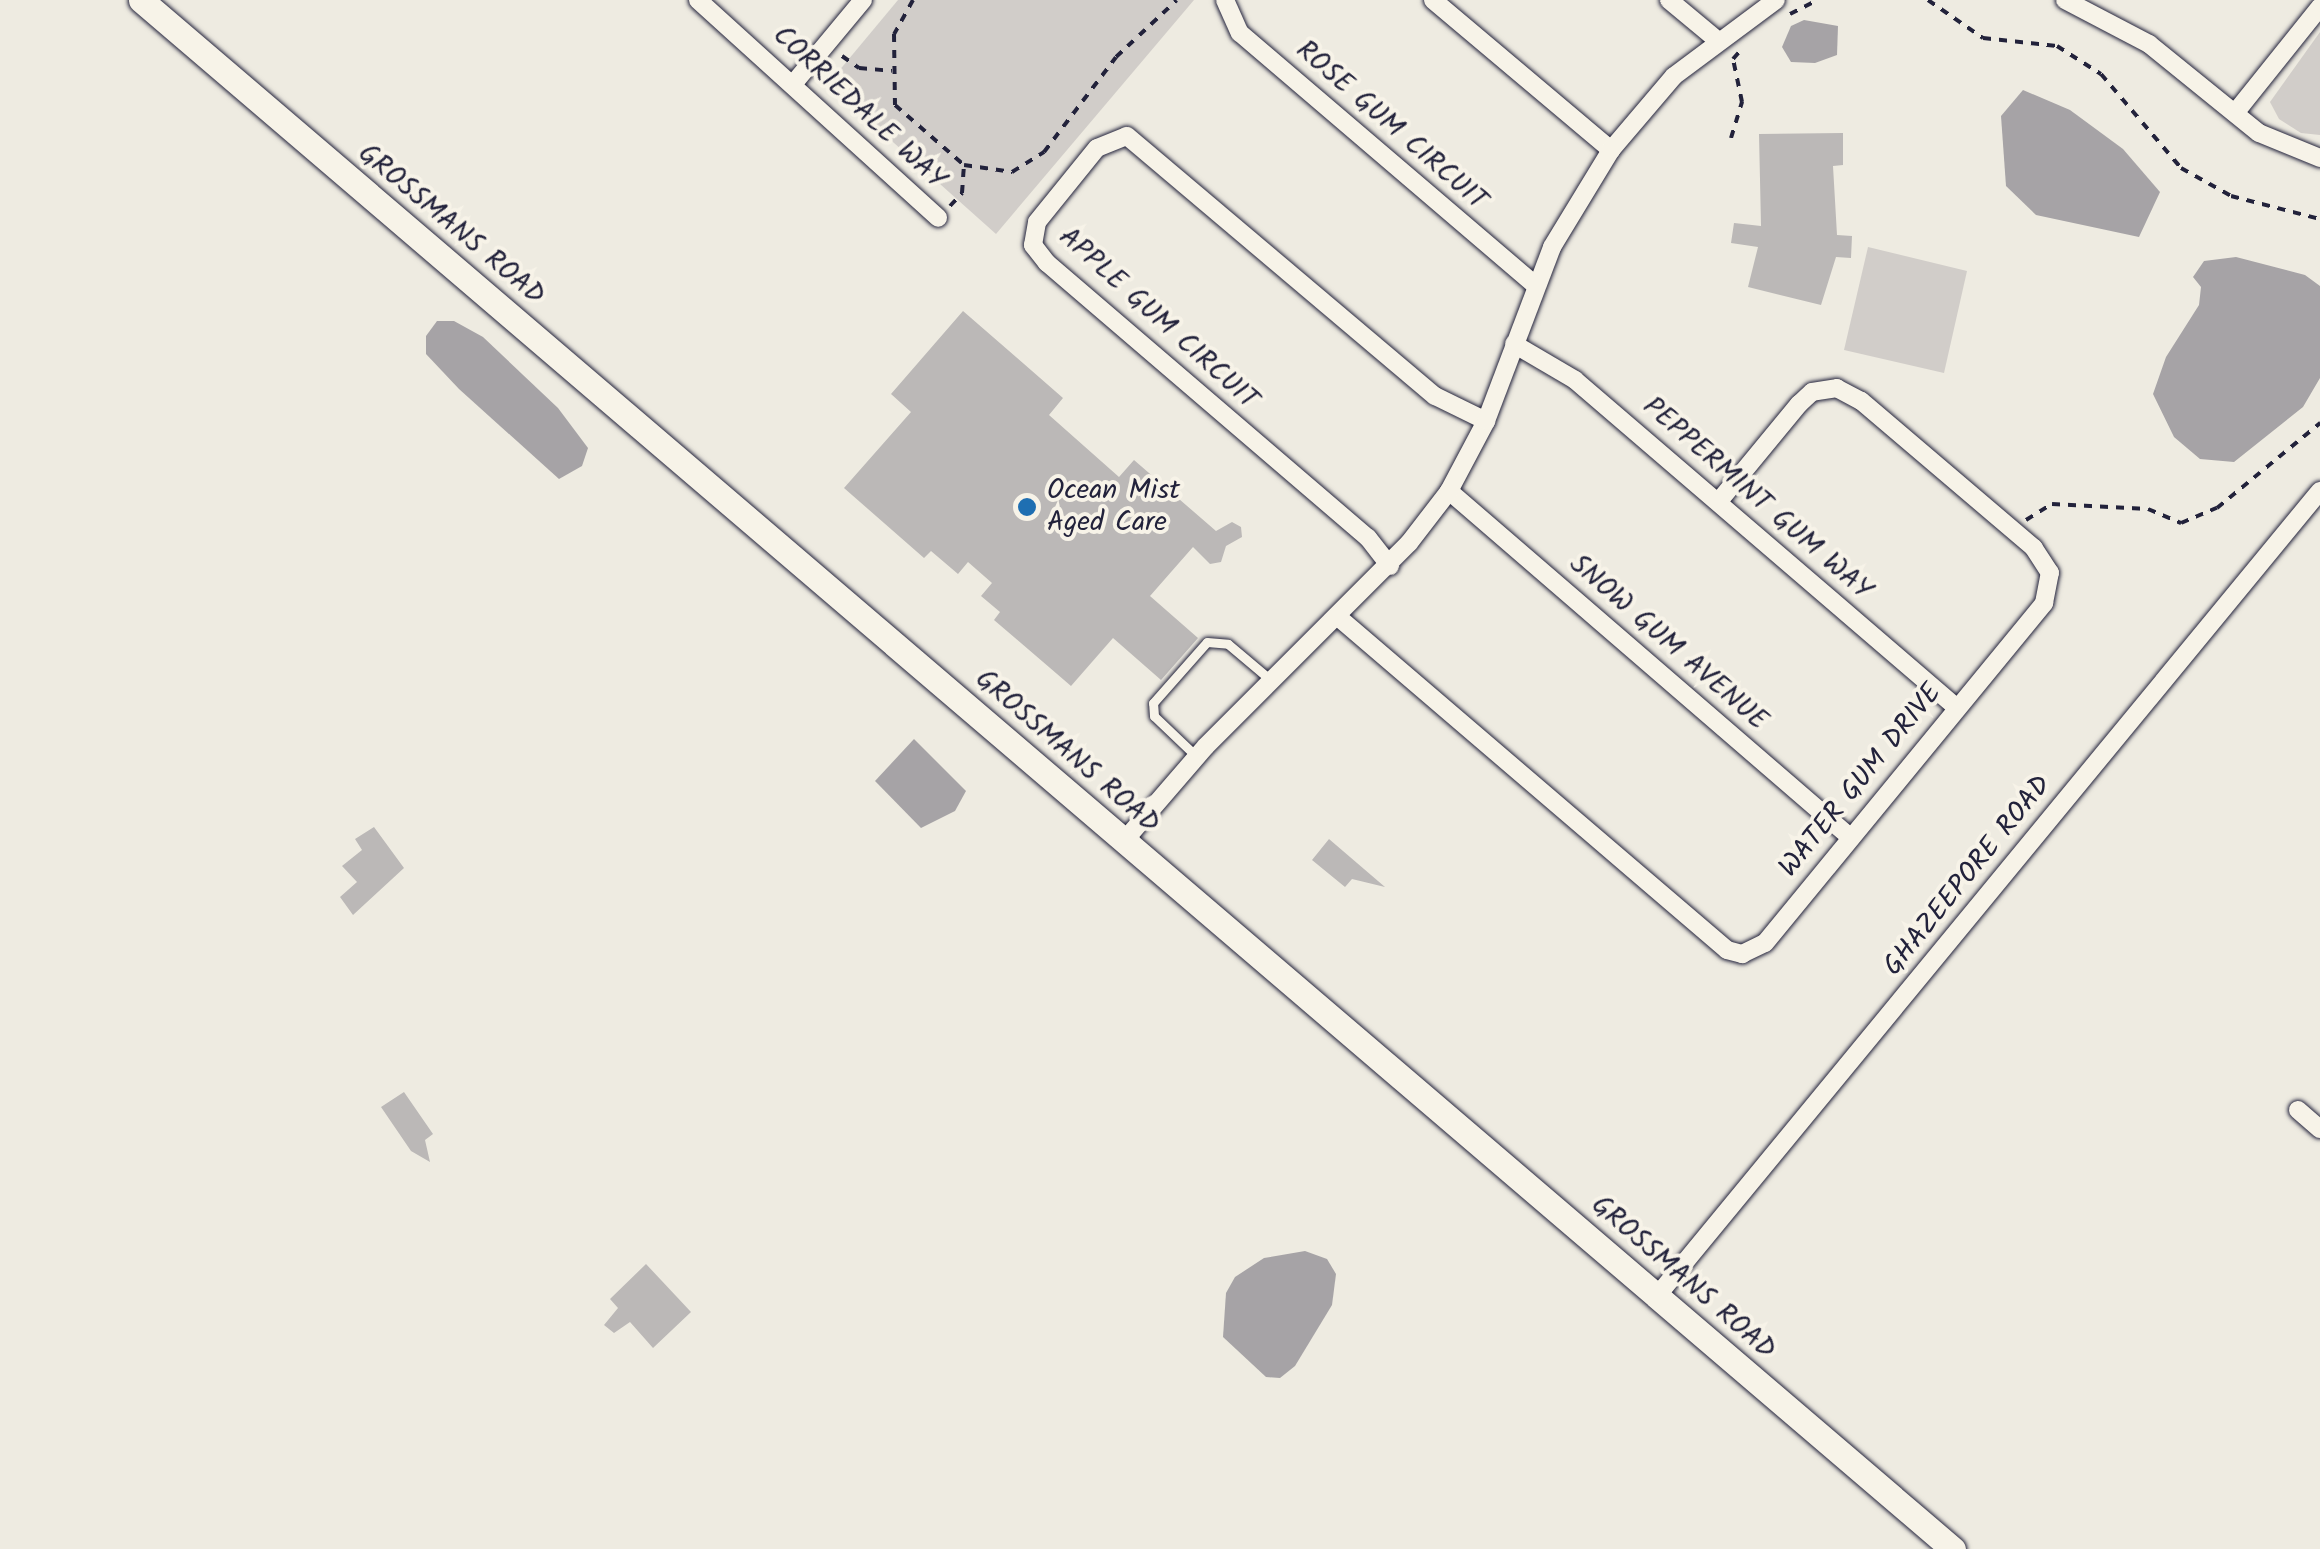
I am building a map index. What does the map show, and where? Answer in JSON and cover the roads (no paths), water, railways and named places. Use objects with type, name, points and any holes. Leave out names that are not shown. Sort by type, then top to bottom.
[{"type":"street","name":"GROSSMANS ROAD","points":[[142,0],[1953,1549]]},
{"type":"street","name":"CORRIEDALE WAY","points":[[698,0],[794,83],[813,108],[938,218]]},
{"type":"street","points":[[794,83],[863,0]]},
{"type":"street","name":"ROSE GUM CIRCUIT","points":[[1225,0],[1240,33],[1536,286]]},
{"type":"street","points":[[1433,0],[1611,150]]},
{"type":"street","points":[[1670,0],[1716,40]]},
{"type":"street","points":[[2064,0],[2148,44],[2280,146],[2320,158]]},
{"type":"street","points":[[2235,113],[2320,7]]},
{"type":"street","points":[[1124,841],[1197,757],[1390,566],[1449,491],[1486,422],[1536,286],[1574,204],[1642,110],[1716,40],[1782,8]]},
{"type":"street","name":"APPLE GUM CIRCUIT","points":[[1390,566],[1368,538],[1047,263],[1034,244],[1037,222],[1097,148],[1127,136],[1435,396],[1486,422]]},
{"type":"street","name":"PEPPERMINT GUM WAY","points":[[1514,344],[1575,380],[1956,707]]},
{"type":"street","name":"WATER GUM DRIVE","points":[[1338,617],[1727,950],[1742,954],[1765,943],[2050,590],[2044,558],[1861,401],[1838,388],[1812,392],[1798,404],[1719,501]]},
{"type":"street","name":"SNOW GUM AVENUE","points":[[1449,491],[1850,836]]},
{"type":"street","name":"GHAZEEPORE ROAD","points":[[1657,1296],[2320,491]]},
{"type":"street","points":[[2298,1110],[2320,1130]]},
{"type":"lane","points":[[1197,757],[1154,716],[1153,702],[1208,642],[1228,644],[1272,681]]},
{"type":"place","name":"Ocean Mist Aged Care","points":[[1027,507]]}]
